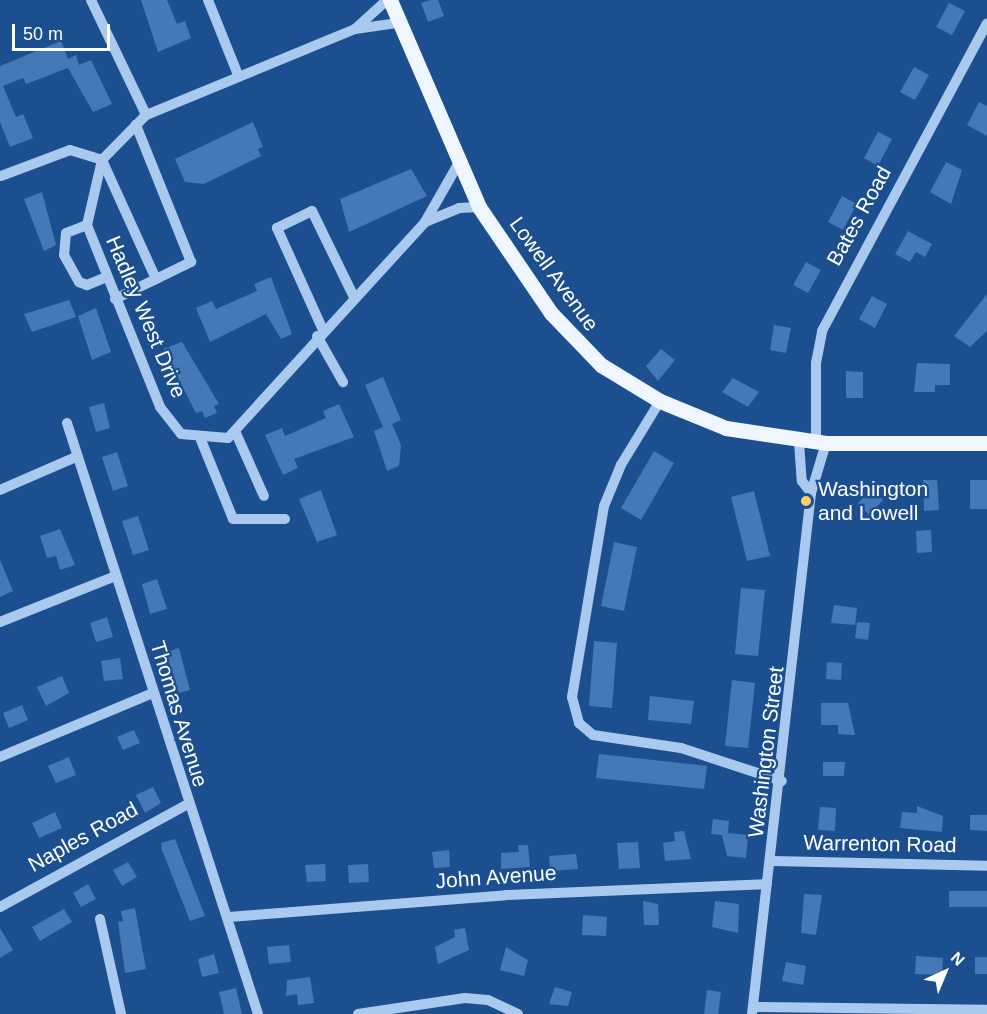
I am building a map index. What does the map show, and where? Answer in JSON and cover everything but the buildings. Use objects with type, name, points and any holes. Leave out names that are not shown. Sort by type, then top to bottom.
[{"type":"main road","name":"Lowell Avenue","points":[[388,0],[457,166],[479,207],[575,342],[660,401],[726,428],[799,441],[987,443]]},
{"type":"street","points":[[91,0],[146,116]]},
{"type":"street","points":[[208,0],[238,75]]},
{"type":"street","points":[[355,29],[388,0]]},
{"type":"street","points":[[102,160],[146,116],[238,75],[355,29],[397,23]]},
{"type":"street","name":"Bates Road","points":[[821,442],[816,363],[822,331],[987,23]]},
{"type":"street","points":[[115,299],[191,262],[136,125]]},
{"type":"street","points":[[1,177],[70,150],[102,160],[156,279]]},
{"type":"street","name":"Hadley West Drive","points":[[102,160],[87,225],[160,407],[181,434],[201,440]]},
{"type":"street","points":[[285,519],[233,519],[201,440],[228,438],[235,431],[320,333],[425,222],[457,166]]},
{"type":"street","points":[[425,222],[459,208],[479,207]]},
{"type":"street","points":[[343,382],[320,333],[277,228],[312,211],[354,297]]},
{"type":"street","points":[[87,225],[66,233],[64,255],[79,282],[87,285],[107,277]]},
{"type":"street","points":[[660,401],[621,465],[604,506],[573,697],[579,723],[593,735],[681,748],[782,781]]},
{"type":"street","name":"Thomas Avenue","points":[[67,423],[113,577],[153,693],[186,805],[229,917],[258,1014]]},
{"type":"street","points":[[235,431],[264,496]]},
{"type":"street","name":"Washington Street","points":[[799,441],[802,481],[811,493]]},
{"type":"street","name":"Washington Street","points":[[753,1010],[767,884],[782,781],[811,493],[821,442]]},
{"type":"street","points":[[0,490],[76,457]]},
{"type":"street","points":[[0,622],[113,577]]},
{"type":"street","points":[[0,756],[153,693]]},
{"type":"street","name":"Naples Road","points":[[0,907],[142,824],[186,805]]},
{"type":"street","name":"Warrenton Road","points":[[772,861],[987,866]]},
{"type":"street","name":"John Avenue","points":[[229,917],[506,895],[767,884]]},
{"type":"street","points":[[100,919],[121,1014]]},
{"type":"street","points":[[358,1014],[465,998],[497,1003],[518,1014]]},
{"type":"street","points":[[753,1010],[987,1010]]},
{"type":"place","name":"Washington and Lowell","points":[[806,501]]}]
